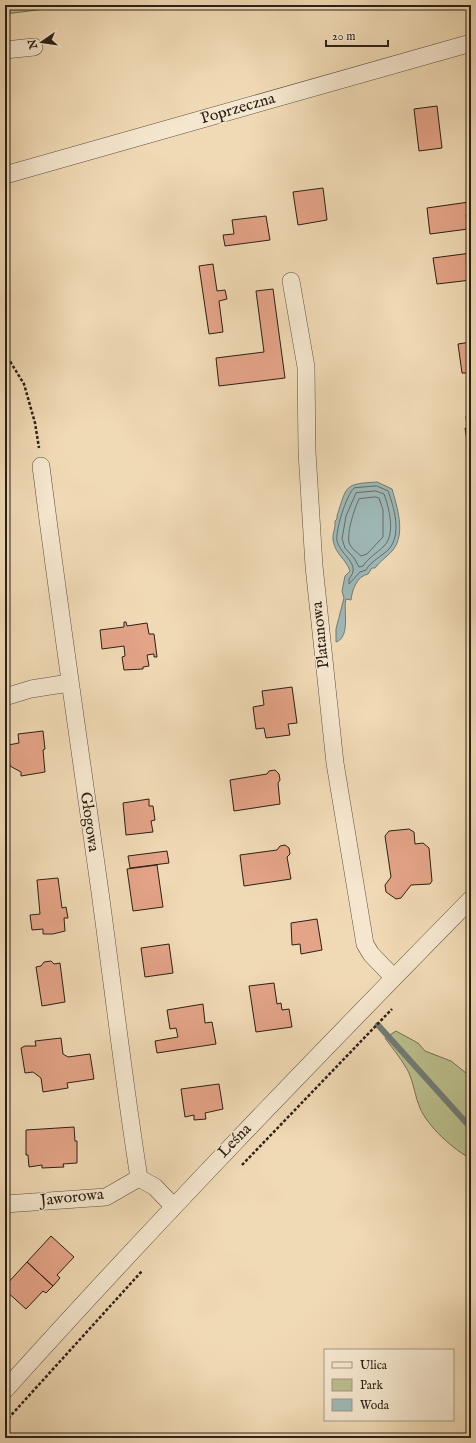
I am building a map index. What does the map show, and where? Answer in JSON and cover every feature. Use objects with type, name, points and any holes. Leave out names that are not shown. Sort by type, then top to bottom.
[{"type":"street","name":"Poprzeczna","points":[[5,175],[471,43]]},
{"type":"street","points":[[5,50],[34,47]]},
{"type":"street","name":"Platanowa","points":[[291,281],[306,367],[307,452],[314,566],[335,763],[365,944],[370,954],[393,977]]},
{"type":"street","name":"Głogowa","points":[[41,466],[69,683],[100,893],[126,1096],[139,1178]]},
{"type":"street","points":[[5,697],[31,689],[69,683]]},
{"type":"street","name":"Leśna","points":[[5,1390],[173,1206],[393,977],[471,899]]},
{"type":"street","points":[[139,1178],[154,1187],[173,1206]]},
{"type":"street","name":"Jaworowa","points":[[5,1204],[106,1197],[139,1178]]},
{"type":"path","points":[[5,353],[24,384],[35,423],[41,466]]},
{"type":"path","points":[[238,1170],[394,1008]]},
{"type":"path","points":[[5,1422],[145,1268]]},
{"type":"green space","points":[[5,5],[53,5],[53,8],[5,14]]},
{"type":"green space","points":[[396,1031],[418,1043],[425,1051],[451,1061],[471,1077],[471,1159],[442,1137],[424,1115],[418,1104],[409,1073],[385,1038]]},
{"type":"water","points":[[377,482],[392,489],[399,520],[399,536],[393,550],[375,568],[372,568],[368,574],[364,575],[358,580],[351,600],[346,599],[345,629],[341,639],[336,642],[336,629],[344,598],[342,591],[345,576],[350,571],[334,545],[333,538],[335,521],[337,519],[345,492],[348,488],[352,485]]},
{"type":"building","points":[[437,106],[442,148],[419,151],[414,109]]},
{"type":"building","points":[[323,188],[327,220],[298,225],[293,192]]},
{"type":"building","points":[[469,202],[470,214],[466,215],[468,229],[430,234],[427,208]]},
{"type":"building","points":[[266,216],[270,240],[225,246],[223,235],[234,234],[232,220]]},
{"type":"building","points":[[471,253],[471,280],[437,284],[433,258]]},
{"type":"building","points":[[213,264],[217,291],[225,290],[227,299],[219,301],[223,332],[209,334],[199,266]]},
{"type":"building","points":[[273,289],[285,378],[219,386],[216,358],[264,352],[256,291]]},
{"type":"building","points":[[471,342],[471,376],[467,376],[467,373],[462,373],[458,344]]},
{"type":"building","points":[[471,415],[471,454],[469,454],[465,428],[467,428],[466,416]]},
{"type":"building","points":[[124,622],[126,622],[127,626],[147,623],[149,634],[154,634],[157,657],[154,657],[154,654],[147,655],[149,666],[143,667],[143,669],[124,670],[122,657],[125,656],[124,646],[102,649],[100,630],[124,627]]},
{"type":"building","points":[[292,687],[297,723],[288,724],[290,735],[266,738],[264,728],[256,729],[253,707],[264,705],[262,691]]},
{"type":"building","points":[[43,731],[45,772],[21,776],[21,772],[10,766],[8,745],[19,743],[18,734]]},
{"type":"building","points":[[275,770],[279,774],[280,780],[278,783],[280,804],[234,811],[230,780],[267,774],[269,771]]},
{"type":"building","points":[[149,799],[149,806],[153,806],[155,820],[151,821],[153,832],[126,835],[123,803]]},
{"type":"building","points":[[409,829],[414,832],[415,844],[423,843],[429,848],[432,881],[430,884],[411,885],[401,898],[396,899],[386,892],[385,885],[391,877],[385,836],[389,831]]},
{"type":"building","points":[[285,845],[289,848],[290,854],[287,857],[291,879],[244,886],[240,855],[277,850],[280,846]]},
{"type":"building","points":[[167,851],[169,863],[130,868],[128,856]]},
{"type":"building","points":[[157,865],[163,907],[133,911],[127,869]]},
{"type":"building","points":[[58,878],[62,908],[66,907],[68,918],[64,918],[65,931],[53,934],[43,934],[43,929],[32,930],[30,915],[40,914],[37,880]]},
{"type":"building","points":[[317,919],[322,950],[301,954],[300,944],[292,945],[291,923]]},
{"type":"building","points":[[169,944],[173,973],[145,977],[141,948]]},
{"type":"building","points":[[51,961],[54,964],[60,963],[65,1002],[42,1006],[36,967],[41,966],[44,962]]},
{"type":"building","points":[[274,983],[277,1004],[281,1003],[282,1010],[289,1009],[292,1027],[256,1032],[249,986]]},
{"type":"building","points":[[203,1004],[205,1023],[212,1022],[216,1044],[157,1053],[155,1041],[178,1037],[176,1028],[170,1029],[167,1010]]},
{"type":"building","points":[[61,1038],[63,1054],[68,1057],[90,1054],[94,1079],[67,1083],[68,1088],[43,1092],[41,1078],[33,1072],[25,1073],[21,1048],[25,1046],[36,1046],[35,1041]]},
{"type":"building","points":[[219,1084],[223,1109],[205,1113],[206,1119],[194,1120],[194,1115],[185,1117],[181,1089]]},
{"type":"building","points":[[74,1127],[75,1141],[77,1141],[77,1163],[63,1164],[64,1167],[42,1168],[42,1165],[29,1167],[28,1155],[26,1155],[26,1130]]},
{"type":"building","points":[[51,1236],[74,1257],[57,1275],[60,1278],[53,1286],[27,1262]]},
{"type":"building","points":[[27,1262],[53,1286],[46,1293],[43,1291],[26,1309],[5,1290],[5,1286]]},
{"type":"waterway","points":[[378,1025],[471,1128]]}]
